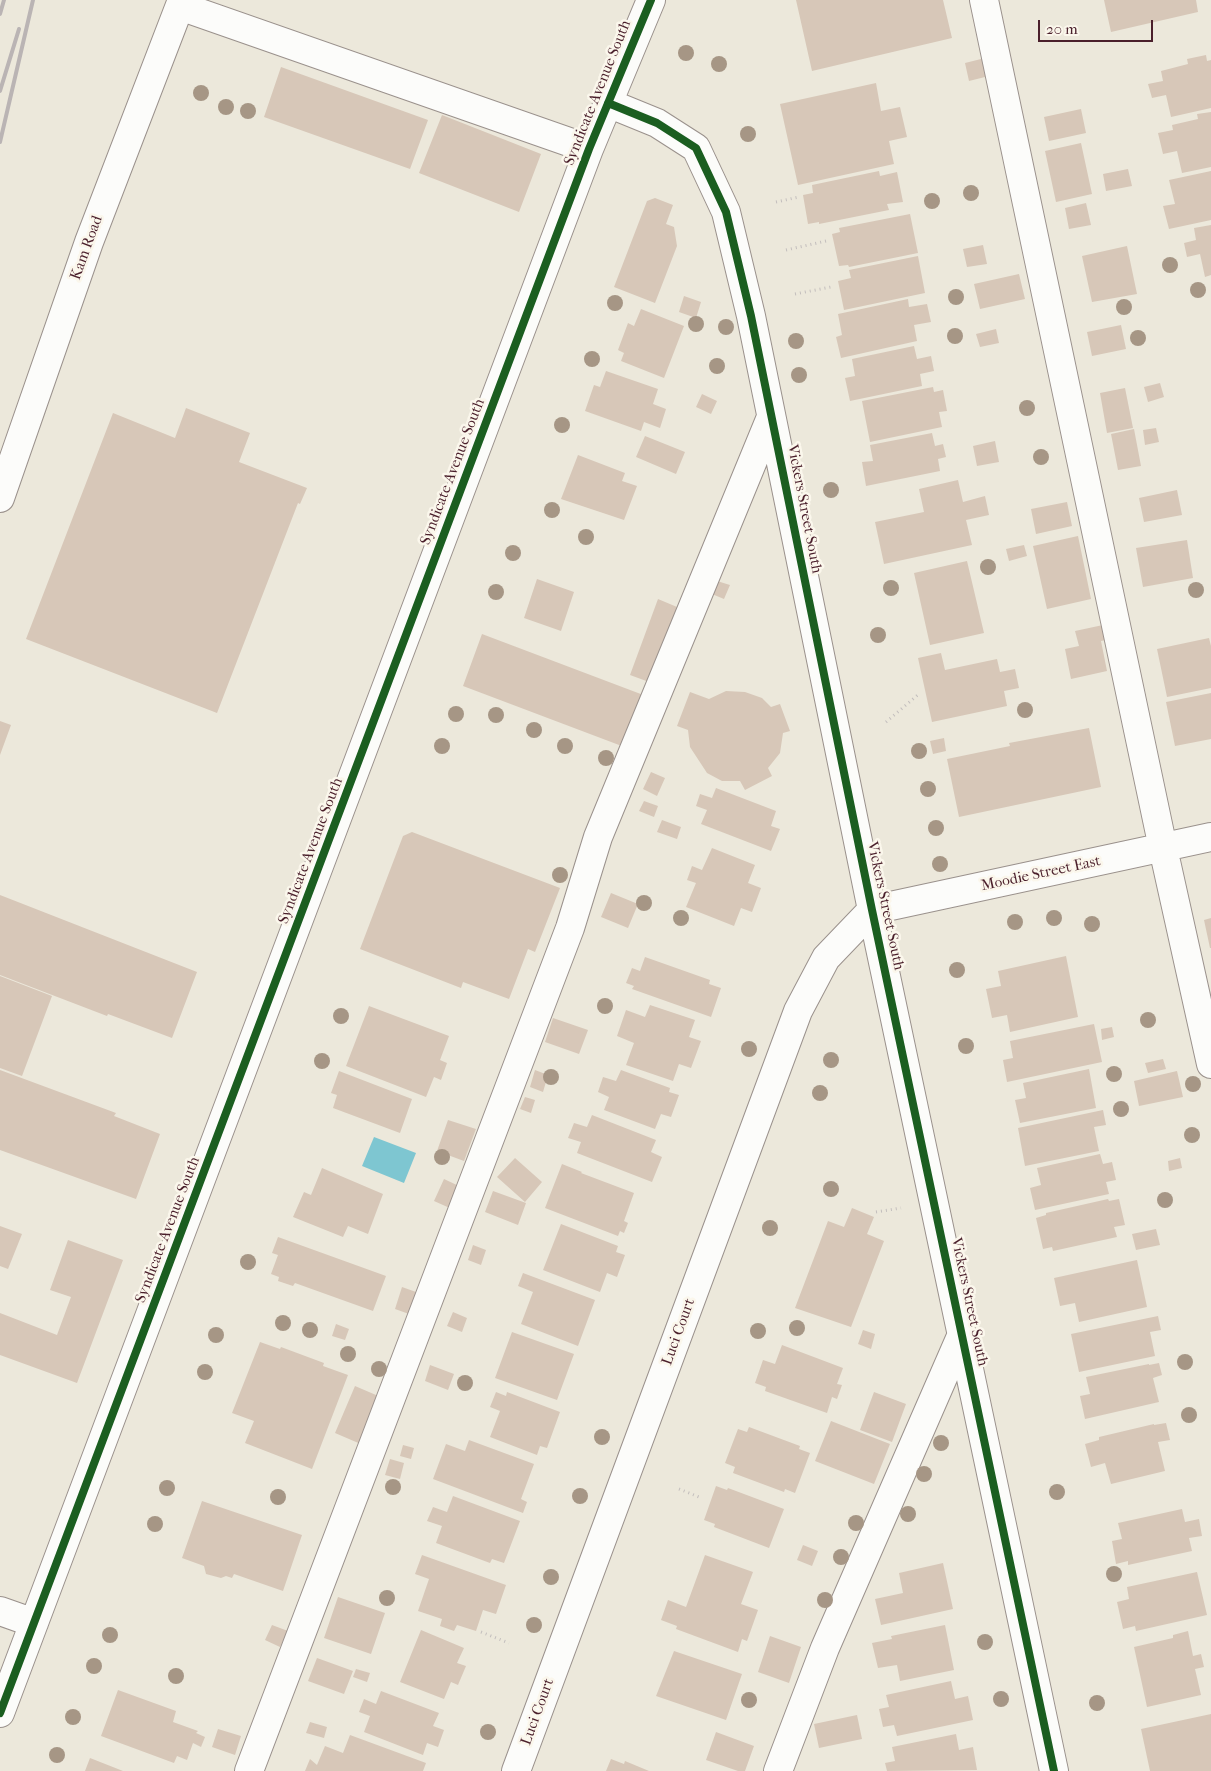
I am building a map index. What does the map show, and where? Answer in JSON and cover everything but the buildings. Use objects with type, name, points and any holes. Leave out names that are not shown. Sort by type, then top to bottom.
[{"type":"street","name":"Syndicate Avenue South","points":[[0,1713],[589,149],[651,0]]},
{"type":"street","points":[[984,0],[1163,848],[1211,1064]]},
{"type":"street","points":[[181,3],[589,149]]},
{"type":"street","name":"Kam Road","points":[[0,498],[89,242],[181,3]]},
{"type":"street","name":"Vickers Street South","points":[[608,103],[657,124],[696,148],[726,212],[751,316],[872,910],[1054,1771]]},
{"type":"street","points":[[249,1771],[570,928],[598,837],[771,417]]},
{"type":"street","name":"Moodie Street East","points":[[872,910],[1211,837]]},
{"type":"street","name":"Luci Court","points":[[516,1771],[798,1011],[826,958],[872,910]]},
{"type":"street","points":[[778,1771],[825,1648],[962,1334]]},
{"type":"street","points":[[0,1611],[34,1623]]},
{"type":"path","points":[[776,202],[799,198]]},
{"type":"path","points":[[786,250],[826,241]]},
{"type":"path","points":[[796,294],[831,287]]},
{"type":"path","points":[[886,722],[920,693]]},
{"type":"path","points":[[679,1489],[699,1497]]},
{"type":"path","points":[[481,1632],[509,1643]]},
{"type":"water","points":[[374,1137],[416,1153],[404,1183],[362,1166]]},
{"type":"railway","points":[[0,14],[4,0]]},
{"type":"railway","points":[[0,142],[33,0]]},
{"type":"railway","points":[[0,91],[19,29]]},
{"type":"cycle path","points":[[0,1713],[589,149],[651,0]]},
{"type":"cycle path","points":[[608,103],[657,123],[696,148],[726,212],[751,316],[872,910],[1054,1771]]}]
